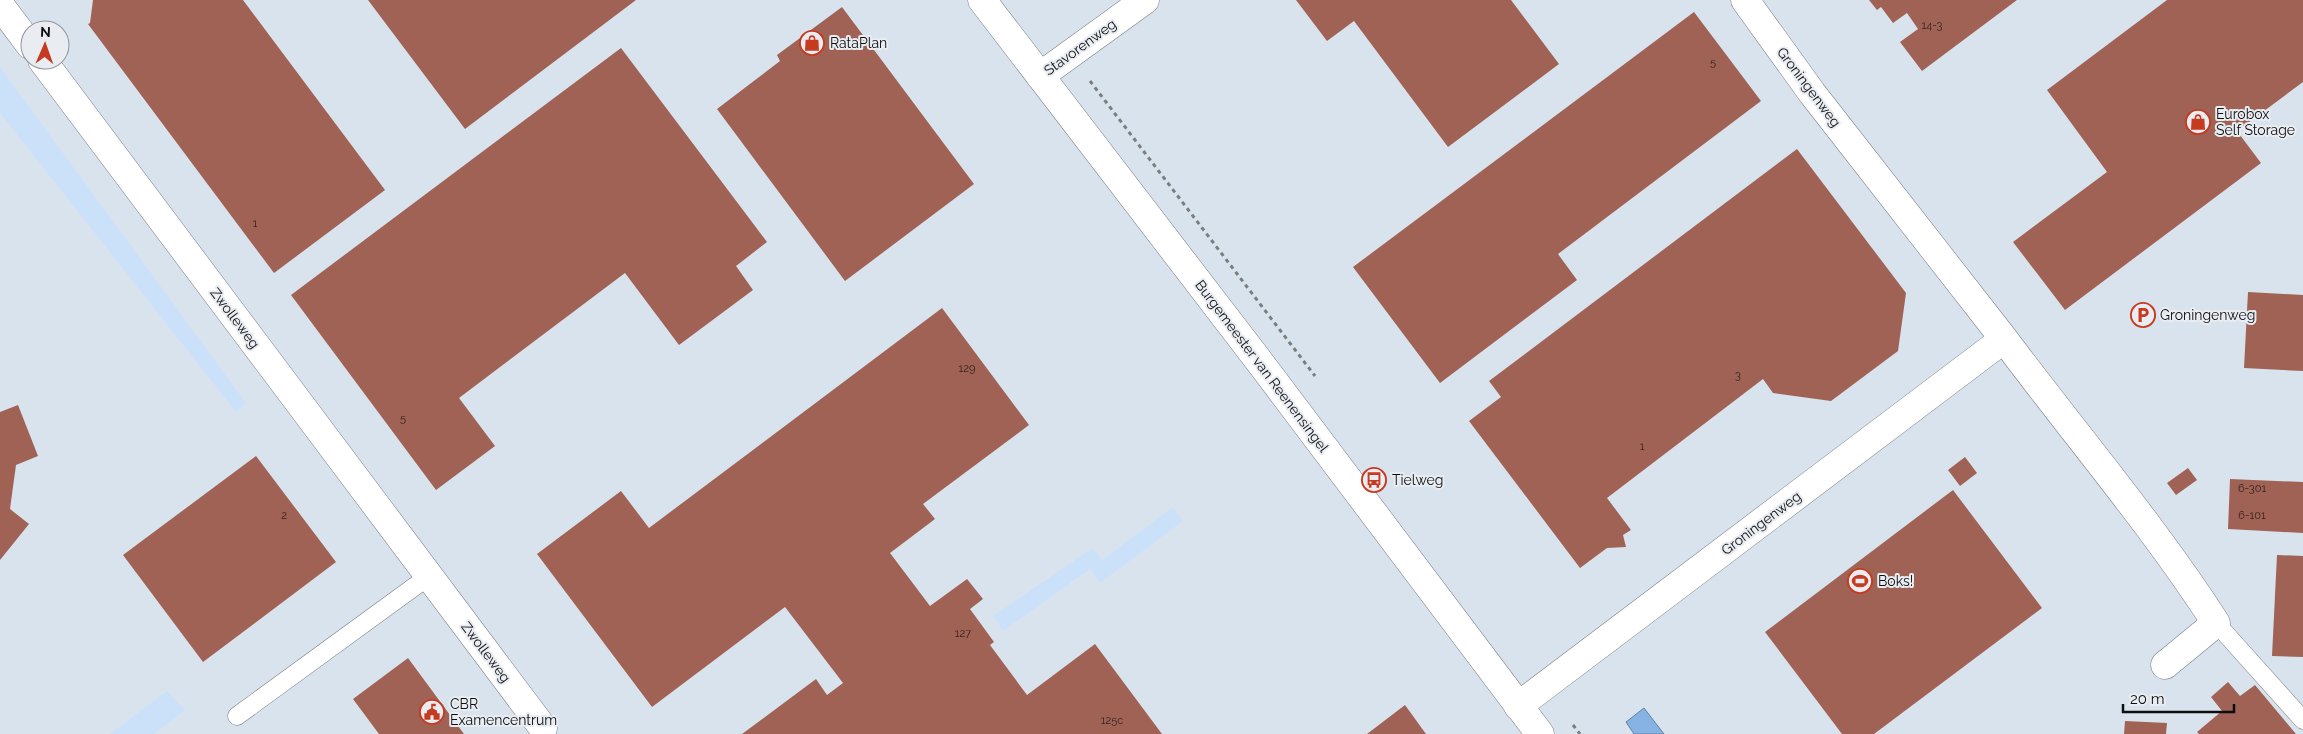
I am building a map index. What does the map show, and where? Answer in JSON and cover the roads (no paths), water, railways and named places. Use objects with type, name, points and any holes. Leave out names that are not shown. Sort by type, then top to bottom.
[{"type":"street","name":"Burgemeester van Reenensingel","points":[[982,0],[1265,369],[1540,734]]},
{"type":"street","name":"Stavorenweg","points":[[1040,76],[1146,0]]},
{"type":"street","name":"Groningenweg","points":[[1745,0],[1812,94],[2004,339],[2167,553],[2216,623]]},
{"type":"street","points":[[0,5],[20,32]]},
{"type":"street","name":"Zwolleweg","points":[[50,70],[542,728]]},
{"type":"street","name":"Groningenweg","points":[[1518,706],[2004,339]]},
{"type":"street","points":[[2165,665],[2216,623]]},
{"type":"lane","points":[[237,716],[430,576]]},
{"type":"lane","name":"Groningenweg","points":[[2216,623],[2303,720]]},
{"type":"water","points":[[1644,708],[1664,734],[1634,734],[1626,722]]},
{"type":"place","name":"RataPlan","points":[[812,43]]},
{"type":"place","name":"Eurobox Self Storage","points":[[2198,122]]},
{"type":"place","name":"Groningenweg","points":[[2143,315]]},
{"type":"place","name":"Tielweg","points":[[1374,480]]},
{"type":"place","name":"Boks!","points":[[1860,581]]},
{"type":"place","name":"CBR Examencentrum","points":[[432,712]]}]
